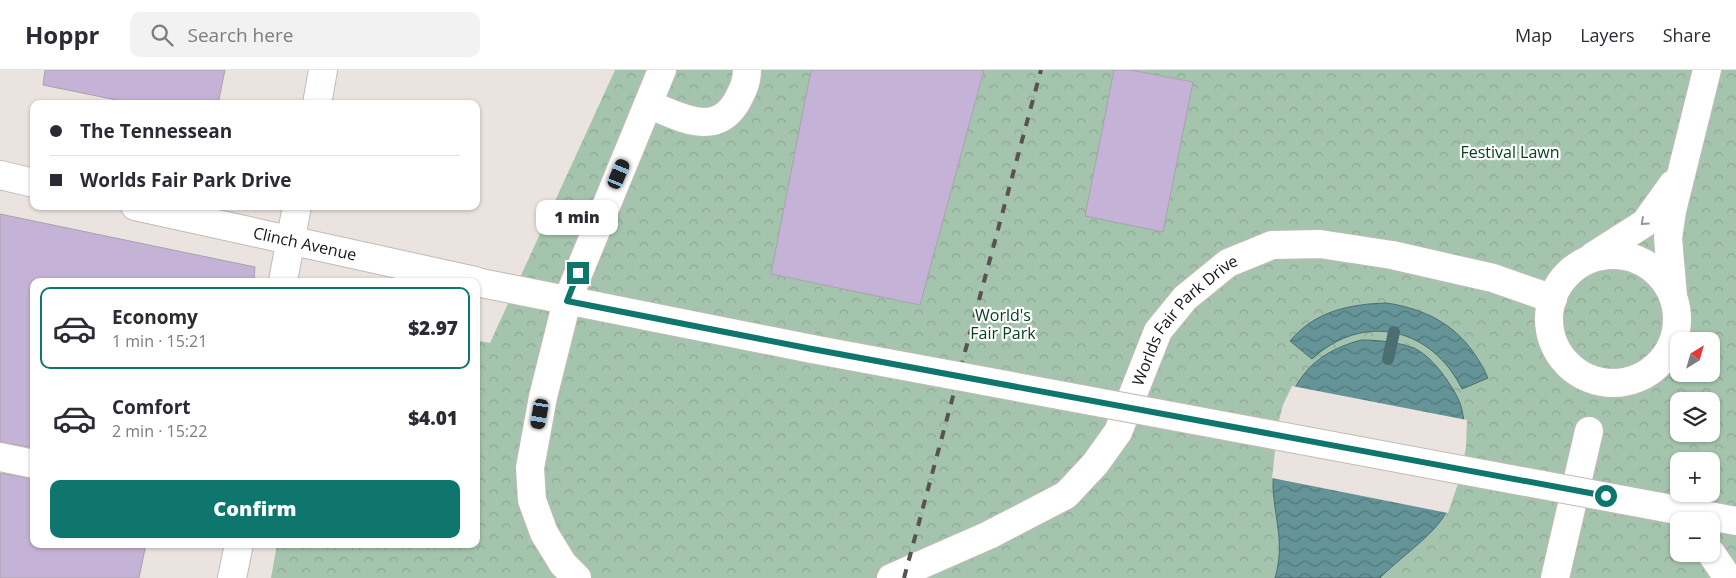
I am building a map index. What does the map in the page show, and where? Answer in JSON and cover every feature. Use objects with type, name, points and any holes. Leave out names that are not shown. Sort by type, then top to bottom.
[{"type":"street","points":[[318,100],[324,70]]},
{"type":"street","points":[[577,578],[563,564],[544,533],[532,500],[530,468],[543,397],[567,301],[662,70]]},
{"type":"street","points":[[648,104],[691,121],[712,123],[730,113],[744,90],[747,70]]},
{"type":"street","points":[[1682,168],[1662,202],[1645,223],[1585,261],[1568,274],[1555,291],[1549,311],[1551,333],[1558,353],[1572,369],[1591,380],[1612,384],[1633,381],[1652,371],[1666,356],[1675,338],[1678,317],[1673,296],[1668,238],[1682,168],[1707,70]]},
{"type":"street","points":[[0,175],[30,182]]},
{"type":"street","name":"Clinch Avenue","points":[[152,210],[290,242],[462,278]]},
{"type":"street","points":[[284,278],[296,210]]},
{"type":"street","name":"Worlds Fair Park Drive","points":[[890,578],[989,535],[1066,495],[1095,464],[1118,432],[1158,331],[1185,298],[1228,263],[1272,245],[1320,244],[1392,255],[1494,278],[1553,299]]},
{"type":"street","points":[[1585,261],[1606,255],[1627,256],[1650,267],[1662,278],[1673,296]]},
{"type":"street","name":"Clinch Avenue","points":[[480,282],[567,301],[812,349],[1670,513]]},
{"type":"street","points":[[1555,578],[1589,431]]},
{"type":"street","points":[[0,457],[30,463]]},
{"type":"street","name":"Clinch Avenue","points":[[1720,519],[1736,521]]},
{"type":"street","points":[[232,578],[238,548]]},
{"type":"street","points":[[1717,562],[1728,578]]},
{"type":"green space","name":"World's Fair Park","points":[[615,70],[1736,70],[1736,578],[271,578],[276,548],[480,548],[480,341],[490,343]]},
{"type":"water","points":[[1387,303],[1420,312],[1448,326],[1470,348],[1488,378],[1462,389],[1449,368],[1433,352],[1415,340],[1395,333],[1374,331],[1353,335],[1332,344],[1312,359],[1290,341],[1310,323],[1334,311],[1360,305]]},
{"type":"water","points":[[1361,340],[1394,343],[1418,350],[1439,369],[1456,395],[1463,415],[1464,444],[1459,474],[1450,502],[1445,514],[1433,530],[1380,578],[1275,578],[1278,565],[1279,543],[1273,487],[1275,460],[1284,416],[1296,386],[1315,362],[1328,353]]},
{"type":"pier","points":[[1292,386],[1467,420],[1466,447],[1461,475],[1448,513],[1272,478],[1278,424],[1283,405]]},
{"type":"building","points":[[45,70],[225,70],[219,100],[116,100],[43,85]]},
{"type":"building","points":[[811,70],[984,70],[920,305],[771,274]]},
{"type":"building","points":[[1114,70],[1131,70],[1193,82],[1163,232],[1085,216]]},
{"type":"building","points":[[0,214],[255,267],[254,278],[30,278],[30,447],[0,442]]},
{"type":"building","points":[[0,473],[30,478],[30,548],[145,548],[139,578],[0,578]]},
{"type":"waterway","points":[[1388,359],[1394,332]]},
{"type":"railway","points":[[904,578],[1041,70]]},
{"type":"route","points":[[578,273],[567,301],[812,349],[1606,496]]},
{"type":"park label","name":"Festival Lawn","points":[[1510,152]]}]
